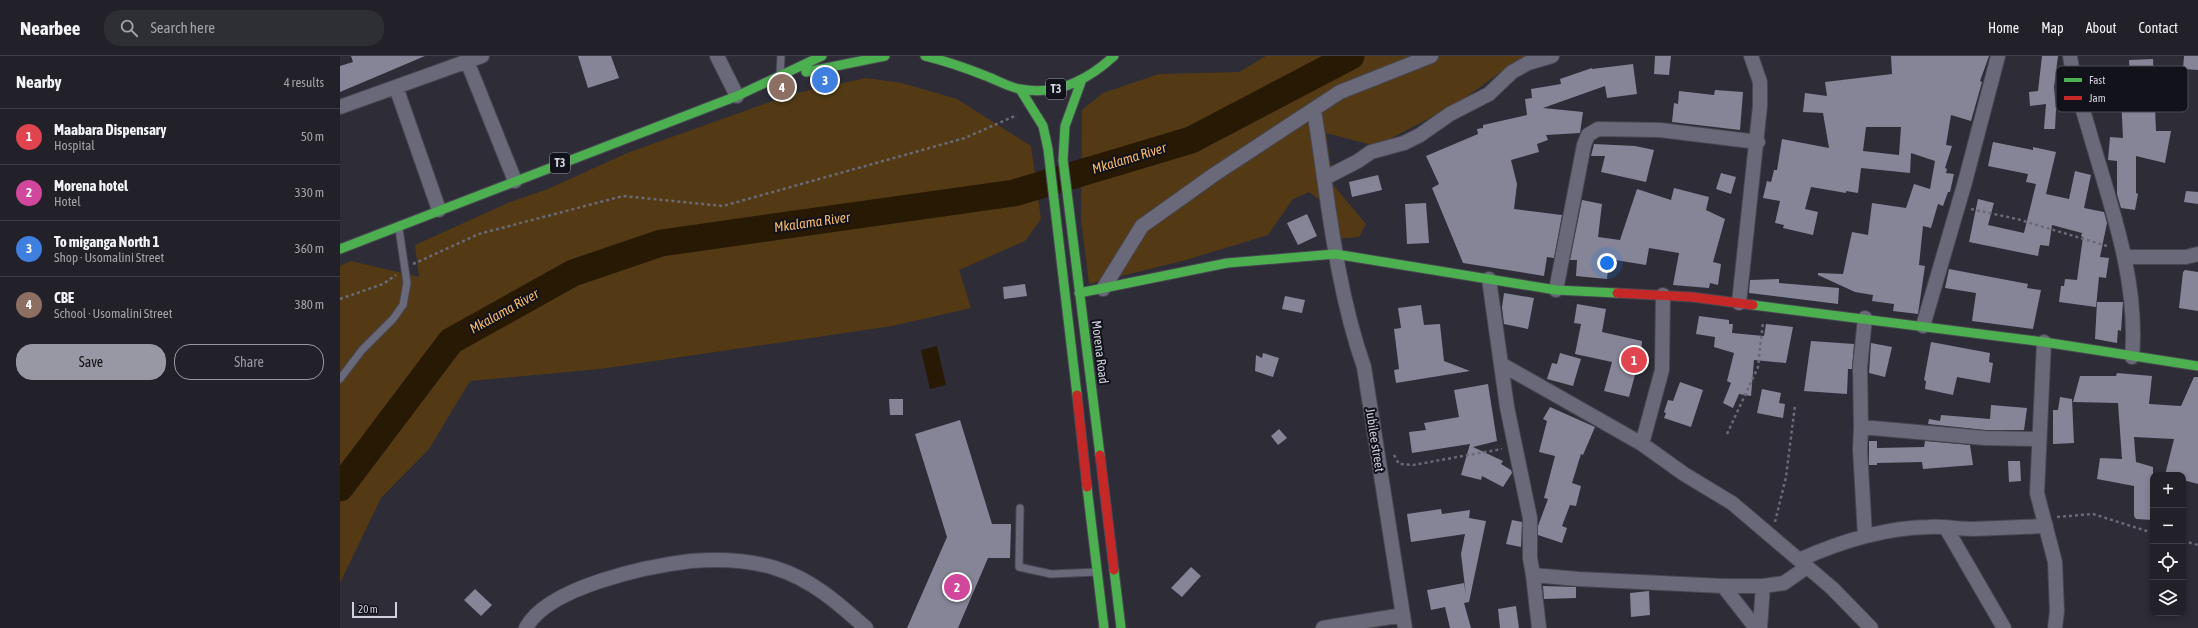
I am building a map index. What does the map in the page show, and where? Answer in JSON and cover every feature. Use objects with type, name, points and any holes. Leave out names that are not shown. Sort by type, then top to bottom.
[{"type":"main road","name":"T3","points":[[340,249],[515,180],[737,96],[822,56]]},
{"type":"main road","name":"T3","points":[[780,77],[885,56]]},
{"type":"main road","name":"T3","points":[[925,56],[943,60],[1020,89],[1041,91],[1061,88],[1081,82],[1099,71],[1114,56]]},
{"type":"main road","name":"T3","points":[[970,61],[991,78]]},
{"type":"main road","name":"Morena Road","points":[[1081,82],[1065,126],[1063,160],[1121,628]]},
{"type":"main road","points":[[1020,89],[1033,107],[1043,126],[1049,162],[1104,628]]},
{"type":"main road","points":[[1079,293],[1227,263],[1335,254],[1556,290],[1663,295],[1765,306],[2044,342],[2132,357],[2198,366]]},
{"type":"street","points":[[340,107],[482,56]]},
{"type":"street","points":[[1103,289],[1142,226],[1215,174],[1340,92],[1431,56]]},
{"type":"street","points":[[1325,178],[1358,161],[1371,152],[1404,143],[1420,135],[1450,114],[1489,94],[1512,72],[1528,63],[1552,56]]},
{"type":"street","points":[[1739,303],[1758,142],[1760,82],[1751,56]]},
{"type":"street","points":[[1923,326],[1998,56]]},
{"type":"street","points":[[2070,56],[2072,66]]},
{"type":"street","points":[[722,59],[737,96]]},
{"type":"street","points":[[467,62],[515,180]]},
{"type":"street","points":[[396,87],[439,210]]},
{"type":"street","name":"Jubilee street","points":[[1314,110],[1335,254],[1351,329],[1364,367],[1404,622]]},
{"type":"street","points":[[2084,112],[2123,254],[2132,307],[2134,336],[2132,357]]},
{"type":"street","points":[[1556,290],[1584,145],[1588,135],[1598,129],[1660,130],[1758,142]]},
{"type":"street","points":[[2123,254],[2186,257],[2198,254]]},
{"type":"street","points":[[1489,279],[1501,364],[1515,446],[1530,518],[1530,558],[1539,628]]},
{"type":"street","points":[[1642,444],[1662,370],[1663,295]]},
{"type":"street","points":[[1865,318],[1860,367],[1862,427],[1860,449],[1865,536]]},
{"type":"street","points":[[2044,342],[2038,439],[2037,493],[2046,526],[2057,579],[2055,628]]},
{"type":"street","points":[[1501,364],[1642,444],[1684,474],[1732,503],[1803,563],[1871,628]]},
{"type":"street","points":[[1862,427],[1985,438],[2038,439]]},
{"type":"street","points":[[1533,575],[1578,579],[1723,586],[1763,586],[1784,583],[1803,563],[1825,548],[1865,536],[1927,527],[2046,526]]},
{"type":"street","points":[[1946,528],[2004,628]]},
{"type":"street","points":[[526,628],[529,622],[555,600],[593,583],[638,571],[691,561],[740,561],[776,568],[819,587],[866,628]]},
{"type":"street","points":[[1723,586],[1756,628]]},
{"type":"street","points":[[1760,628],[1763,586]]},
{"type":"street","points":[[1323,628],[1404,622]]},
{"type":"lane","points":[[780,77],[781,56]]},
{"type":"lane","points":[[340,379],[362,350],[393,319],[403,305],[407,283],[399,226]]},
{"type":"lane","points":[[1020,508],[1019,567],[1051,574],[1097,572]]},
{"type":"path","points":[[340,299],[383,284],[405,268],[479,234],[623,196],[723,206],[965,138],[1033,107]]},
{"type":"path","points":[[1957,206],[2017,219],[2123,254]]},
{"type":"path","points":[[1728,434],[1758,367],[1765,306]]},
{"type":"path","points":[[1772,537],[1786,477],[1795,405]]},
{"type":"path","points":[[1392,450],[1399,464],[1413,465],[1515,446]]},
{"type":"path","points":[[2046,526],[2057,517],[2093,514],[2150,532]]},
{"type":"path","points":[[2186,542],[2198,545]]},
{"type":"shaded area","points":[[1266,56],[1527,56],[1517,60],[1457,104],[1376,146],[1326,133],[1334,186],[1366,224],[1359,237],[1332,239],[1329,207],[1309,192],[1293,199],[1268,235],[1186,260],[1089,284],[1081,219],[1082,110],[1103,93],[1159,74],[1239,72]]},
{"type":"shaded area","points":[[866,78],[902,83],[957,99],[1031,146],[1041,219],[1025,241],[959,270],[971,308],[892,326],[600,369],[470,381],[429,449],[381,498],[340,583],[340,266],[351,261],[419,277],[415,245],[510,202],[548,189],[627,153],[792,94]]},
{"type":"shaded area","points":[[937,346],[946,385],[930,389],[921,350]]},
{"type":"building","points":[[351,56],[425,56],[340,92],[340,66],[353,62]]},
{"type":"building","points":[[578,56],[611,56],[619,78],[588,88]]},
{"type":"building","points":[[1655,56],[1671,56],[1669,75],[1654,74]]},
{"type":"building","points":[[1891,56],[1989,56],[1980,81],[1982,82],[1971,121],[1951,115],[1946,145],[1952,146],[1945,168],[1947,169],[1946,173],[1954,174],[1950,192],[1948,192],[1943,206],[1938,204],[1931,228],[1923,226],[1919,265],[1925,266],[1918,314],[1893,311],[1894,304],[1872,301],[1873,295],[1855,292],[1818,275],[1818,273],[1843,274],[1852,232],[1868,235],[1872,203],[1906,208],[1914,184],[1930,189],[1935,161],[1911,153],[1910,173],[1861,168],[1858,193],[1846,191],[1846,193],[1811,187],[1805,209],[1818,212],[1813,235],[1783,228],[1784,225],[1775,223],[1780,201],[1763,198],[1767,181],[1771,182],[1774,170],[1777,170],[1782,139],[1829,148],[1823,113],[1803,112],[1805,93],[1827,96],[1825,82],[1892,74]],"holes":[[[1866,127],[1901,127],[1899,155],[1863,151]]]},
{"type":"building","points":[[2042,56],[2058,56],[2054,87],[2056,109],[2055,129],[2044,129],[2046,104],[2030,106],[2029,92],[2038,91]]},
{"type":"building","points":[[2184,56],[2198,56],[2198,70],[2188,69],[2188,66],[2183,66]]},
{"type":"building","points":[[2153,59],[2153,66],[2129,66],[2129,60]]},
{"type":"building","points":[[1633,64],[1637,94],[1607,98],[1605,86],[1543,108],[1583,112],[1580,133],[1546,135],[1548,140],[1537,144],[1539,152],[1511,160],[1517,184],[1514,209],[1562,215],[1554,258],[1547,257],[1544,276],[1463,263],[1432,188],[1439,184],[1426,156],[1478,134],[1477,129],[1483,128],[1483,125],[1527,115],[1525,99],[1532,98],[1531,89],[1561,84],[1560,79],[1592,68]]},
{"type":"building","points":[[1715,90],[1743,92],[1740,130],[1672,122],[1674,103],[1678,104],[1679,91],[1714,95]]},
{"type":"building","points":[[2122,112],[2155,112],[2156,131],[2171,131],[2165,163],[2136,156],[2136,193],[2138,194],[2135,210],[2121,208],[2117,194],[2117,161],[2108,160],[2110,137],[2123,138]]},
{"type":"building","points":[[1993,142],[2033,150],[2033,147],[2056,152],[2046,194],[2069,199],[2075,171],[2091,175],[2084,208],[2104,212],[2107,223],[2100,257],[2109,258],[2106,278],[2099,277],[2096,307],[2059,302],[2061,286],[2064,286],[2065,279],[2077,280],[2083,237],[2081,236],[2082,233],[2052,225],[2049,246],[2040,245],[2038,256],[1969,242],[1978,199],[1994,203],[1988,225],[2024,233],[2036,184],[2026,182],[2028,174],[1988,166]]},
{"type":"building","points":[[1594,144],[1635,146],[1654,150],[1646,182],[1601,172],[1605,156],[1591,156]]},
{"type":"building","points":[[1721,173],[1736,177],[1731,194],[1716,189]]},
{"type":"building","points":[[1378,175],[1382,190],[1352,197],[1349,182]]},
{"type":"building","points":[[1674,188],[1709,197],[1706,210],[1725,219],[1713,262],[1721,264],[1718,285],[1710,283],[1709,288],[1673,285],[1679,253],[1649,248],[1646,265],[1609,259],[1607,279],[1576,276],[1577,260],[1570,260],[1582,200],[1602,204],[1598,237],[1620,240],[1637,189],[1671,200]]},
{"type":"building","points":[[2186,191],[2198,192],[2198,204],[2184,202]]},
{"type":"building","points":[[1426,203],[1429,243],[1407,244],[1405,204]]},
{"type":"building","points":[[1307,214],[1317,236],[1298,245],[1287,223]]},
{"type":"building","points":[[1949,269],[2028,284],[2027,288],[2041,290],[2033,329],[1972,321],[1976,293],[1945,288]]},
{"type":"building","points":[[2185,270],[2198,272],[2198,311],[2179,308],[2183,272]]},
{"type":"building","points":[[1779,279],[1779,283],[1839,288],[1838,304],[1749,293],[1750,280]]},
{"type":"building","points":[[1025,284],[1027,296],[1004,299],[1003,287]]},
{"type":"building","points":[[1504,293],[1534,298],[1528,329],[1504,324],[1502,307]]},
{"type":"building","points":[[1285,296],[1305,300],[1302,313],[1282,309]]},
{"type":"building","points":[[2097,302],[2123,302],[2121,331],[2118,330],[2117,343],[2095,339]]},
{"type":"building","points":[[1577,304],[1606,309],[1602,332],[1642,341],[1641,354],[1648,356],[1644,371],[1639,370],[1638,375],[1635,375],[1629,397],[1604,391],[1612,362],[1575,354],[1581,324],[1574,323]]},
{"type":"building","points":[[1421,305],[1424,325],[1440,324],[1444,361],[1470,371],[1396,383],[1394,370],[1399,369],[1394,329],[1401,328],[1398,308]]},
{"type":"building","points":[[1699,316],[1729,320],[1729,324],[1733,324],[1732,333],[1764,336],[1766,324],[1793,327],[1786,363],[1754,360],[1751,396],[1739,394],[1733,408],[1723,403],[1731,383],[1727,381],[1734,353],[1714,347],[1715,337],[1696,334]]},
{"type":"building","points":[[1811,341],[1854,344],[1852,369],[1848,369],[1847,394],[1804,391]]},
{"type":"building","points":[[1931,342],[1990,353],[1989,362],[1993,363],[1990,383],[1957,377],[1953,395],[1925,389],[1926,381],[1924,380]]},
{"type":"building","points":[[1871,343],[1892,347],[1885,377],[1869,373]]},
{"type":"building","points":[[1263,353],[1279,358],[1273,377],[1255,371],[1256,355],[1262,358]]},
{"type":"building","points":[[1560,353],[1581,359],[1573,386],[1547,379],[1552,363],[1557,364]]},
{"type":"building","points":[[2117,373],[2152,376],[2149,404],[2181,406],[2194,377],[2198,377],[2198,484],[2186,481],[2186,472],[2166,472],[2174,439],[2134,437],[2136,462],[2153,467],[2153,472],[2150,472],[2150,520],[2136,519],[2134,516],[2134,486],[2097,479],[2100,458],[2122,459],[2118,403],[2073,402],[2080,376],[2116,376]]},
{"type":"building","points":[[1680,382],[1703,390],[1691,427],[1664,418],[1666,413],[1664,412],[1668,400],[1673,401]]},
{"type":"building","points":[[1488,384],[1497,441],[1473,447],[1503,461],[1501,464],[1511,470],[1512,473],[1503,487],[1482,476],[1481,480],[1461,475],[1470,444],[1412,453],[1409,432],[1426,430],[1424,423],[1459,417],[1454,390]]},
{"type":"building","points":[[1762,389],[1781,393],[1779,403],[1785,404],[1783,418],[1757,413]]},
{"type":"building","points":[[2060,397],[2072,399],[2074,443],[2053,444],[2053,410],[2058,410]]},
{"type":"building","points":[[889,399],[903,399],[903,415],[890,415]]},
{"type":"building","points":[[1991,405],[2027,408],[2024,430],[1985,430],[1928,424],[1929,419],[1940,421],[1941,415],[1990,419]]},
{"type":"building","points":[[1550,407],[1595,427],[1583,455],[1581,454],[1572,483],[1581,486],[1576,506],[1570,505],[1562,526],[1567,528],[1562,543],[1538,535],[1538,526],[1548,499],[1544,498],[1555,456],[1539,452],[1547,421],[1543,419]]},
{"type":"building","points":[[960,420],[992,524],[1011,524],[1010,558],[988,558],[958,628],[907,628],[947,537],[915,434]]},
{"type":"building","points":[[1279,429],[1287,438],[1278,445],[1271,436]]},
{"type":"building","points":[[1869,441],[1877,441],[1877,448],[1924,447],[1925,441],[1970,445],[1973,465],[1923,469],[1922,462],[1877,463],[1877,465],[1869,465]]},
{"type":"building","points":[[2008,461],[2020,461],[2021,481],[2009,482]]},
{"type":"building","points":[[1441,509],[1442,514],[1470,510],[1469,518],[1486,521],[1469,602],[1464,603],[1471,628],[1450,628],[1445,607],[1431,610],[1427,590],[1464,583],[1466,595],[1461,554],[1465,534],[1411,542],[1407,514]]},
{"type":"building","points":[[1512,520],[1522,522],[1521,547],[1506,544]]},
{"type":"building","points":[[1191,567],[1201,576],[1182,597],[1171,588]]},
{"type":"building","points":[[1543,586],[1576,587],[1576,598],[1544,599]]},
{"type":"building","points":[[475,589],[492,605],[481,616],[464,600]]},
{"type":"building","points":[[1649,591],[1650,615],[1631,617],[1630,593]]},
{"type":"building","points":[[1516,606],[1519,628],[1500,628],[1498,609]]},
{"type":"waterway","name":"Mkalama River","points":[[340,488],[451,341],[573,273],[661,243],[1014,193],[1191,140],[1351,56]]},
{"type":"traffic: fast","points":[[340,249],[737,96],[822,56]]},
{"type":"traffic: fast","points":[[806,72],[885,56]]},
{"type":"traffic: fast","points":[[925,56],[963,67],[1011,87],[1033,91],[1059,88],[1071,84],[1104,65],[1114,56]]},
{"type":"traffic: fast","points":[[1081,82],[1065,126],[1063,160],[1100,455]]},
{"type":"traffic: fast","points":[[1020,89],[1043,126],[1048,149],[1077,395]]},
{"type":"traffic: fast","points":[[1079,293],[1227,263],[1335,254],[1556,290],[1617,293]]},
{"type":"traffic: fast","points":[[1753,305],[2044,342],[2198,366]]},
{"type":"traffic: fast","points":[[1087,487],[1104,628]]},
{"type":"traffic: fast","points":[[1114,570],[1121,628]]},
{"type":"traffic: jam","points":[[1617,293],[1692,297],[1753,305]]},
{"type":"traffic: jam","points":[[1077,395],[1087,487]]},
{"type":"traffic: jam","points":[[1100,455],[1114,570]]},
{"type":"place","name":"To miganga North 1","points":[[825,80]]},
{"type":"place","name":"CBE","points":[[782,87]]},
{"type":"place","name":"Maabara Dispensary","points":[[1634,360]]},
{"type":"place","name":"Morena hotel","points":[[957,587]]}]
